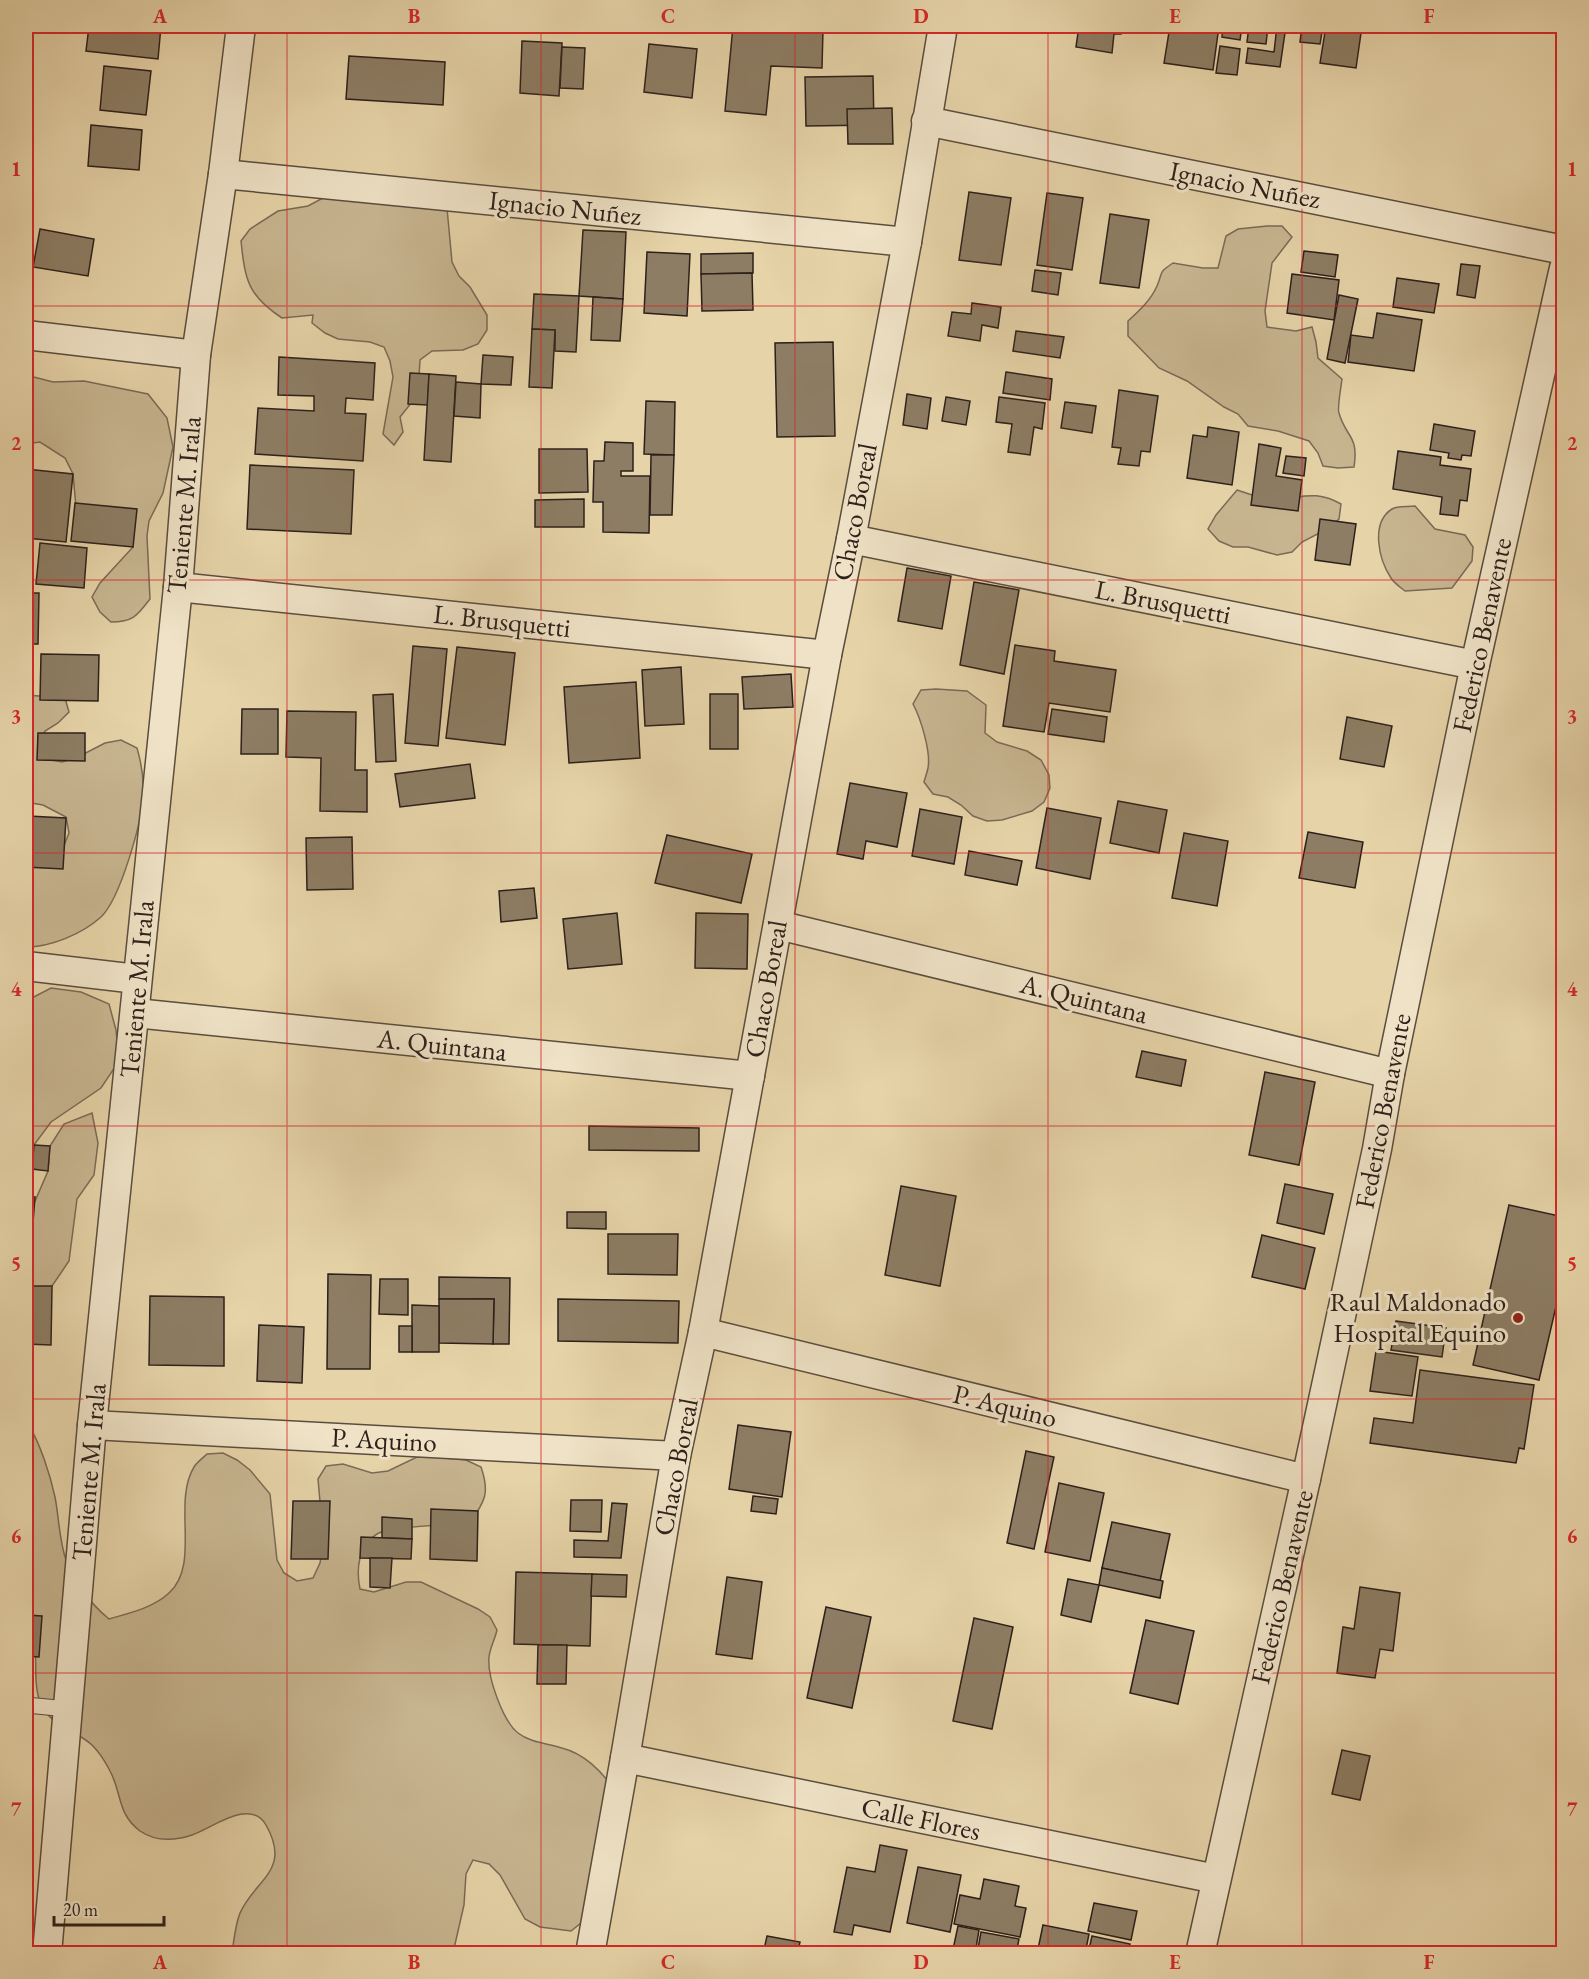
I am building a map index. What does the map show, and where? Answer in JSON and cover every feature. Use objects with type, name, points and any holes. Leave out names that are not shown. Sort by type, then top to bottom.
[{"type":"street","name":"Teniente M. Irala","points":[[47,1953],[92,1425],[178,587],[196,355],[223,174],[241,26]]},
{"type":"street","name":"Chaco Boreal","points":[[590,1953],[676,1456],[703,1332],[827,655],[906,242],[943,26]]},
{"type":"street","name":"Ignacio Nuñez","points":[[926,121],[1563,250]]},
{"type":"street","name":"Ignacio Nuñez","points":[[223,174],[906,242]]},
{"type":"street","name":"Federico Benavente","points":[[1200,1953],[1306,1479],[1377,1149],[1390,1074],[1475,664],[1563,268]]},
{"type":"street","points":[[26,335],[196,355]]},
{"type":"street","name":"L. Brusquetti","points":[[851,539],[1475,664]]},
{"type":"street","name":"L. Brusquetti","points":[[178,587],[827,655]]},
{"type":"street","name":"A. Quintana","points":[[778,925],[1390,1074]]},
{"type":"street","points":[[26,966],[137,979]]},
{"type":"street","name":"A. Quintana","points":[[135,1013],[750,1076]]},
{"type":"street","name":"P. Aquino","points":[[703,1332],[1306,1479]]},
{"type":"street","name":"P. Aquino","points":[[92,1425],[676,1456]]},
{"type":"street","name":"Calle Flores","points":[[625,1758],[1216,1879]]},
{"type":"lane","points":[[26,1705],[68,1709]]},
{"type":"shaded area","points":[[349,184],[447,208],[452,262],[459,276],[470,287],[487,315],[487,330],[478,344],[463,350],[432,351],[420,360],[420,392],[400,417],[403,432],[394,445],[383,434],[393,377],[384,347],[370,342],[338,339],[312,323],[313,315],[282,318],[255,294],[244,266],[241,241],[250,229],[278,211],[308,206]]},
{"type":"shaded area","points":[[1282,226],[1292,237],[1272,263],[1265,311],[1267,327],[1296,331],[1312,327],[1318,358],[1342,379],[1339,411],[1355,449],[1354,467],[1323,466],[1318,453],[1309,441],[1278,431],[1248,426],[1238,414],[1187,381],[1159,368],[1128,336],[1128,321],[1151,296],[1165,269],[1173,263],[1218,268],[1226,236],[1238,229]]},
{"type":"shaded area","points":[[26,375],[53,382],[84,381],[148,394],[167,418],[173,447],[163,493],[149,521],[147,536],[150,599],[138,614],[130,619],[111,622],[100,612],[92,597],[100,583],[133,547],[129,542],[77,518],[73,474],[65,458],[40,442],[26,444]]},
{"type":"shaded area","points":[[1237,490],[1266,499],[1314,496],[1331,499],[1341,504],[1339,519],[1327,529],[1302,542],[1292,552],[1277,555],[1248,547],[1233,547],[1219,541],[1208,529],[1216,515]]},
{"type":"shaded area","points":[[1415,506],[1435,529],[1465,535],[1473,547],[1472,561],[1452,588],[1405,591],[1394,582],[1383,562],[1379,532],[1385,515],[1392,509]]},
{"type":"shaded area","points":[[921,690],[967,691],[986,705],[985,733],[997,742],[1027,751],[1041,760],[1049,775],[1050,788],[1044,802],[1032,811],[1002,820],[987,821],[973,816],[948,797],[933,794],[924,782],[929,761],[927,745],[913,704]]},
{"type":"shaded area","points":[[26,695],[65,698],[69,712],[45,731],[39,744],[47,759],[62,762],[76,758],[105,743],[121,740],[137,748],[143,787],[135,839],[123,877],[108,908],[101,917],[76,934],[46,945],[26,947],[26,861],[63,848],[69,833],[66,817],[43,805],[26,802]]},
{"type":"shaded area","points":[[51,988],[81,992],[109,1004],[116,1030],[119,1061],[101,1088],[51,1122],[34,1145],[26,1151],[26,1001]]},
{"type":"shaded area","points":[[92,1113],[98,1143],[94,1175],[77,1199],[69,1261],[52,1286],[26,1311],[26,1222],[48,1171],[50,1146],[64,1124]]},
{"type":"shaded area","points":[[26,1424],[37,1440],[50,1479],[62,1545],[69,1568],[84,1592],[109,1619],[156,1603],[169,1593],[178,1581],[185,1550],[185,1498],[188,1482],[195,1465],[207,1454],[223,1453],[237,1460],[250,1470],[270,1494],[277,1560],[284,1573],[297,1581],[313,1578],[320,1563],[325,1529],[318,1479],[326,1466],[343,1464],[372,1473],[388,1471],[417,1457],[434,1457],[466,1460],[481,1467],[485,1496],[470,1523],[408,1528],[377,1534],[362,1551],[358,1574],[360,1589],[374,1592],[406,1582],[421,1582],[490,1617],[497,1630],[489,1657],[493,1687],[512,1727],[528,1739],[578,1754],[598,1770],[615,1790],[596,1911],[571,1931],[540,1927],[525,1919],[500,1875],[489,1864],[473,1860],[466,1874],[464,1905],[453,1953],[232,1953],[240,1913],[273,1864],[275,1853],[273,1841],[266,1825],[259,1817],[241,1814],[192,1835],[179,1838],[159,1839],[146,1835],[127,1818],[114,1779],[97,1750],[86,1740],[56,1722],[44,1710],[40,1702],[36,1680],[34,1633],[26,1613]]},
{"type":"building","points":[[89,26],[161,26],[158,59],[86,51]]},
{"type":"building","points":[[733,26],[869,26],[823,30],[822,68],[771,66],[766,115],[725,111]]},
{"type":"building","points":[[1079,26],[1122,26],[1121,34],[1114,34],[1112,53],[1076,47]]},
{"type":"building","points":[[1170,26],[1219,26],[1213,70],[1164,63]]},
{"type":"building","points":[[1223,26],[1242,26],[1240,40],[1222,37]]},
{"type":"building","points":[[1249,26],[1268,26],[1266,44],[1247,42]]},
{"type":"building","points":[[1277,26],[1286,26],[1280,67],[1246,63],[1248,48],[1274,52]]},
{"type":"building","points":[[1302,26],[1323,26],[1320,44],[1300,42]]},
{"type":"building","points":[[1326,26],[1362,26],[1356,68],[1320,63]]},
{"type":"building","points":[[522,41],[562,43],[559,96],[520,93]]},
{"type":"building","points":[[649,44],[697,49],[692,98],[644,92]]},
{"type":"building","points":[[1220,46],[1240,49],[1237,75],[1216,73]]},
{"type":"building","points":[[562,47],[585,48],[583,89],[560,88]]},
{"type":"building","points":[[349,56],[445,62],[443,105],[346,99]]},
{"type":"building","points":[[104,66],[151,71],[146,115],[100,110]]},
{"type":"building","points":[[873,76],[874,125],[806,126],[805,77]]},
{"type":"building","points":[[892,108],[893,144],[848,144],[847,109]]},
{"type":"building","points":[[91,125],[142,130],[139,170],[88,166]]},
{"type":"building","points":[[969,192],[1011,198],[1001,265],[959,260]]},
{"type":"building","points":[[1047,193],[1083,198],[1072,270],[1037,265]]},
{"type":"building","points":[[1110,214],[1149,220],[1139,288],[1100,283]]},
{"type":"building","points":[[40,229],[94,239],[88,276],[33,267]]},
{"type":"building","points":[[583,230],[626,232],[623,299],[579,296]]},
{"type":"building","points":[[1304,251],[1338,255],[1335,277],[1301,272]]},
{"type":"building","points":[[647,252],[690,254],[687,316],[644,313]]},
{"type":"building","points":[[753,253],[753,273],[701,274],[701,254]]},
{"type":"building","points":[[1461,264],[1480,266],[1475,298],[1457,295]]},
{"type":"building","points":[[1035,270],[1061,273],[1058,295],[1032,291]]},
{"type":"building","points":[[752,273],[753,310],[702,311],[701,274]]},
{"type":"building","points":[[1292,274],[1339,280],[1334,320],[1287,313]]},
{"type":"building","points":[[1397,278],[1439,284],[1434,313],[1393,307]]},
{"type":"building","points":[[534,294],[579,296],[576,352],[555,351],[555,330],[532,329]]},
{"type":"building","points":[[1339,295],[1358,299],[1345,363],[1327,359]]},
{"type":"building","points":[[593,297],[623,299],[620,341],[591,340]]},
{"type":"building","points":[[972,303],[1001,307],[998,328],[982,325],[980,341],[948,336],[952,312],[971,314]]},
{"type":"building","points":[[1377,313],[1422,320],[1414,371],[1348,362],[1351,335],[1373,338]]},
{"type":"building","points":[[532,329],[555,330],[552,388],[529,387]]},
{"type":"building","points":[[1016,331],[1064,337],[1060,358],[1013,351]]},
{"type":"building","points":[[833,342],[835,436],[777,437],[775,343]]},
{"type":"building","points":[[483,355],[513,357],[511,385],[481,384]]},
{"type":"building","points":[[279,357],[375,363],[373,400],[346,398],[345,413],[366,414],[363,461],[255,454],[258,408],[314,411],[314,396],[278,395]]},
{"type":"building","points":[[1006,372],[1052,379],[1050,400],[1003,393]]},
{"type":"building","points":[[410,373],[429,374],[428,405],[408,404]]},
{"type":"building","points":[[429,374],[456,376],[451,462],[424,460]]},
{"type":"building","points":[[456,382],[481,384],[480,418],[454,416]]},
{"type":"building","points":[[1119,390],[1158,396],[1150,452],[1141,451],[1139,466],[1118,464],[1121,448],[1112,447]]},
{"type":"building","points":[[907,394],[931,398],[927,429],[903,425]]},
{"type":"building","points":[[946,397],[970,401],[966,425],[942,421]]},
{"type":"building","points":[[999,397],[1045,403],[1042,429],[1034,427],[1030,455],[1008,452],[1012,424],[996,422]]},
{"type":"building","points":[[646,401],[675,402],[674,455],[644,454]]},
{"type":"building","points":[[1065,402],[1096,406],[1092,433],[1061,428]]},
{"type":"building","points":[[1434,424],[1475,431],[1471,456],[1462,455],[1461,460],[1448,458],[1449,453],[1430,450]]},
{"type":"building","points":[[1208,427],[1239,432],[1232,485],[1187,478],[1193,435],[1207,437]]},
{"type":"building","points":[[605,442],[633,443],[633,471],[621,471],[621,476],[650,476],[649,533],[603,532],[603,502],[593,502],[594,461],[604,461]]},
{"type":"building","points":[[1259,444],[1281,448],[1276,476],[1302,480],[1298,511],[1251,505]]},
{"type":"building","points":[[539,449],[587,449],[588,492],[539,493]]},
{"type":"building","points":[[1398,451],[1441,457],[1440,465],[1471,469],[1467,501],[1460,500],[1458,516],[1440,514],[1442,497],[1393,489]]},
{"type":"building","points":[[651,455],[674,455],[672,515],[650,515]]},
{"type":"building","points":[[1286,456],[1306,458],[1304,476],[1283,473]]},
{"type":"building","points":[[250,465],[354,470],[351,534],[247,529]]},
{"type":"building","points":[[26,469],[73,474],[66,542],[26,538]]},
{"type":"building","points":[[584,499],[584,527],[535,527],[535,500]]},
{"type":"building","points":[[75,503],[137,509],[133,547],[71,541]]},
{"type":"building","points":[[1320,519],[1356,524],[1350,565],[1315,560]]},
{"type":"building","points":[[40,543],[87,548],[84,588],[36,584]]},
{"type":"building","points":[[907,568],[951,576],[942,629],[898,621]]},
{"type":"building","points":[[974,582],[1019,590],[1004,674],[960,665]]},
{"type":"building","points":[[26,593],[39,593],[38,644],[26,644]]},
{"type":"building","points":[[1015,645],[1055,651],[1054,661],[1116,670],[1110,712],[1049,703],[1044,732],[1003,726]]},
{"type":"building","points":[[413,646],[447,649],[438,746],[405,743]]},
{"type":"building","points":[[457,647],[515,653],[505,745],[446,738]]},
{"type":"building","points":[[41,654],[99,655],[98,701],[40,700]]},
{"type":"building","points":[[681,667],[684,724],[645,726],[642,670]]},
{"type":"building","points":[[791,674],[793,707],[744,709],[742,677]]},
{"type":"building","points":[[636,682],[640,758],[569,763],[564,687]]},
{"type":"building","points":[[393,694],[396,761],[376,762],[373,695]]},
{"type":"building","points":[[710,694],[738,694],[738,749],[710,749]]},
{"type":"building","points":[[242,709],[278,709],[278,754],[241,754]]},
{"type":"building","points":[[1052,709],[1107,717],[1104,742],[1048,734]]},
{"type":"building","points":[[287,711],[356,712],[355,770],[367,770],[367,812],[320,811],[321,758],[286,757]]},
{"type":"building","points":[[1347,717],[1392,726],[1384,767],[1340,759]]},
{"type":"building","points":[[38,733],[85,733],[85,761],[37,760]]},
{"type":"building","points":[[470,764],[475,798],[400,807],[395,774]]},
{"type":"building","points":[[850,783],[907,793],[897,847],[866,841],[863,859],[837,854]]},
{"type":"building","points":[[1118,801],[1167,810],[1159,853],[1110,843]]},
{"type":"building","points":[[26,806],[29,807],[26,855]]},
{"type":"building","points":[[1047,808],[1101,818],[1090,879],[1036,868]]},
{"type":"building","points":[[920,809],[962,817],[954,864],[912,856]]},
{"type":"building","points":[[28,816],[66,818],[63,869],[26,867]]},
{"type":"building","points":[[1308,832],[1363,842],[1355,888],[1299,878]]},
{"type":"building","points":[[1184,833],[1228,841],[1217,906],[1172,898]]},
{"type":"building","points":[[667,835],[752,854],[741,903],[655,883]]},
{"type":"building","points":[[352,837],[353,889],[307,890],[306,838]]},
{"type":"building","points":[[969,851],[1022,861],[1017,885],[965,875]]},
{"type":"building","points":[[534,888],[537,918],[501,922],[499,891]]},
{"type":"building","points":[[617,913],[622,964],[568,969],[563,919]]},
{"type":"building","points":[[696,913],[748,914],[747,969],[695,968]]},
{"type":"building","points":[[1142,1051],[1186,1060],[1181,1086],[1136,1077]]},
{"type":"building","points":[[1265,1072],[1315,1082],[1299,1165],[1249,1155]]},
{"type":"building","points":[[589,1126],[699,1128],[699,1151],[589,1150]]},
{"type":"building","points":[[34,1145],[50,1146],[48,1171],[32,1169]]},
{"type":"building","points":[[1285,1184],[1333,1194],[1324,1234],[1277,1223]]},
{"type":"building","points":[[901,1186],[956,1196],[940,1286],[885,1275]]},
{"type":"building","points":[[26,1196],[35,1197],[32,1235],[26,1234]]},
{"type":"building","name":"Raul Maldonado Hospital Equino","points":[[1509,1205],[1564,1217],[1564,1272],[1539,1380],[1473,1365]]},
{"type":"building","points":[[567,1212],[606,1212],[606,1229],[567,1228]]},
{"type":"building","points":[[608,1234],[678,1234],[677,1275],[608,1274]]},
{"type":"building","points":[[1262,1235],[1315,1248],[1305,1289],[1252,1277]]},
{"type":"building","points":[[328,1274],[371,1275],[370,1369],[327,1369]]},
{"type":"building","points":[[439,1277],[510,1278],[509,1344],[493,1344],[494,1299],[439,1299]]},
{"type":"building","points":[[380,1279],[408,1279],[408,1315],[379,1314]]},
{"type":"building","points":[[26,1286],[52,1286],[51,1345],[26,1344]]},
{"type":"building","points":[[150,1296],[224,1297],[224,1366],[149,1365]]},
{"type":"building","points":[[439,1299],[494,1299],[493,1344],[439,1343]]},
{"type":"building","points":[[558,1299],[679,1301],[678,1343],[558,1341]]},
{"type":"building","points":[[412,1305],[439,1306],[439,1352],[412,1352]]},
{"type":"building","points":[[1396,1321],[1446,1328],[1442,1357],[1391,1350]]},
{"type":"building","points":[[259,1325],[304,1327],[302,1383],[257,1381]]},
{"type":"building","points":[[399,1326],[412,1326],[412,1352],[399,1352]]},
{"type":"building","points":[[1376,1351],[1418,1357],[1412,1396],[1370,1391]]},
{"type":"building","name":"Raul Maldonado Hospital Equino","points":[[1420,1370],[1534,1385],[1524,1449],[1519,1448],[1516,1463],[1370,1443],[1374,1418],[1413,1423]]},
{"type":"building","points":[[738,1425],[791,1432],[782,1497],[729,1489]]},
{"type":"building","points":[[1026,1451],[1054,1457],[1034,1549],[1007,1543]]},
{"type":"building","points":[[1059,1483],[1104,1493],[1090,1561],[1045,1552]]},
{"type":"building","points":[[753,1496],[778,1499],[776,1514],[751,1511]]},
{"type":"building","points":[[571,1500],[602,1500],[601,1532],[570,1531]]},
{"type":"building","points":[[293,1501],[330,1501],[328,1559],[291,1559]]},
{"type":"building","points":[[612,1503],[627,1504],[621,1558],[574,1557],[574,1540],[608,1541]]},
{"type":"building","points":[[431,1509],[478,1511],[477,1561],[430,1559]]},
{"type":"building","points":[[382,1517],[412,1519],[412,1539],[382,1538]]},
{"type":"building","points":[[1112,1522],[1170,1534],[1160,1581],[1102,1568]]},
{"type":"building","points":[[361,1537],[412,1539],[411,1559],[360,1558]]},
{"type":"building","points":[[370,1558],[392,1558],[390,1588],[370,1587]]},
{"type":"building","points":[[1102,1568],[1163,1581],[1160,1598],[1099,1585]]},
{"type":"building","points":[[516,1572],[592,1574],[590,1646],[514,1644]]},
{"type":"building","points":[[592,1574],[627,1575],[626,1597],[591,1596]]},
{"type":"building","points":[[727,1577],[762,1582],[752,1659],[716,1654]]},
{"type":"building","points":[[1068,1579],[1099,1585],[1091,1622],[1061,1615]]},
{"type":"building","points":[[1360,1587],[1400,1593],[1393,1651],[1380,1649],[1375,1678],[1337,1673],[1343,1627],[1354,1629]]},
{"type":"building","points":[[826,1607],[871,1617],[852,1708],[807,1698]]},
{"type":"building","points":[[26,1615],[42,1616],[39,1657],[26,1656]]},
{"type":"building","points":[[974,1618],[1013,1627],[992,1729],[953,1721]]},
{"type":"building","points":[[1146,1620],[1194,1631],[1178,1704],[1130,1693]]},
{"type":"building","points":[[538,1645],[567,1645],[566,1684],[537,1684]]},
{"type":"building","points":[[26,1717],[32,1717],[26,1785]]},
{"type":"building","points":[[1342,1750],[1370,1756],[1360,1800],[1332,1794]]},
{"type":"building","points":[[880,1845],[907,1850],[890,1932],[854,1925],[852,1935],[834,1932],[847,1867],[875,1872]]},
{"type":"building","points":[[918,1867],[961,1875],[950,1932],[907,1923]]},
{"type":"building","points":[[984,1879],[1019,1886],[1015,1906],[1026,1908],[1020,1937],[954,1924],[960,1895],[980,1899]]},
{"type":"building","points":[[1094,1903],[1137,1911],[1131,1940],[1088,1931]]},
{"type":"building","points":[[1043,1925],[1089,1934],[1085,1954],[1037,1954]]},
{"type":"building","points":[[958,1926],[979,1930],[975,1954],[952,1954]]},
{"type":"building","points":[[981,1932],[1019,1939],[1016,1954],[977,1954]]},
{"type":"building","points":[[767,1936],[800,1942],[797,1954],[763,1954]]},
{"type":"building","points":[[1092,1936],[1130,1944],[1128,1954],[1088,1954]]},
{"type":"building","points":[[686,1949],[706,1954],[685,1954]]},
{"type":"place","name":"Raul Maldonado Hospital Equino","points":[[1518,1318]]}]
